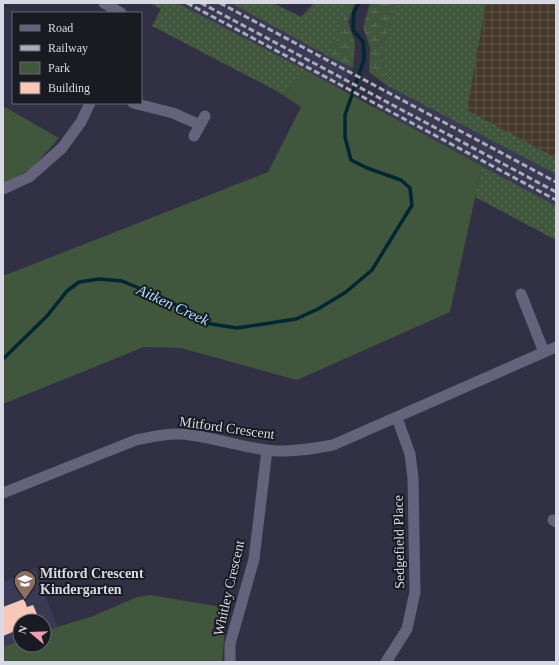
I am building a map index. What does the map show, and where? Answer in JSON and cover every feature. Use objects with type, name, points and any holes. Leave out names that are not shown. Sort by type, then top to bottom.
[{"type":"street","points":[[104,3],[119,12]]},
{"type":"street","points":[[3,189],[29,177],[62,148],[81,122],[90,104]]},
{"type":"street","points":[[137,104],[203,120],[194,136]]},
{"type":"street","points":[[521,294],[544,352]]},
{"type":"street","name":"Mitford Crescent","points":[[3,493],[136,440],[159,436],[180,434],[209,437],[267,450],[310,450],[333,445],[556,347]]},
{"type":"street","name":"Sedgefield Place","points":[[386,662],[407,629],[415,592],[413,478],[410,454],[397,418]]},
{"type":"street","name":"Whitley Crescent","points":[[230,662],[230,644],[254,559],[267,450]]},
{"type":"shaded area","points":[[177,3],[231,3],[353,68],[341,90]]},
{"type":"shaded area","points":[[486,3],[556,3],[556,158],[467,110]]},
{"type":"shaded area","points":[[386,85],[556,174],[556,206],[374,108]]},
{"type":"shaded area","name":"Mitford Crescent Kindergarten","points":[[35,568],[57,626],[52,628],[52,613],[12,613],[12,644],[3,647],[3,582]]},
{"type":"green space","points":[[150,3],[177,3],[309,72],[283,95],[152,26],[161,9]]},
{"type":"green space","points":[[231,3],[273,3],[301,17],[314,3],[349,3],[330,57]]},
{"type":"green space","points":[[349,3],[355,3],[348,21],[355,43],[353,68],[330,57]]},
{"type":"green space","points":[[370,3],[398,3],[394,8],[382,52],[386,85],[369,72],[370,47],[363,27]]},
{"type":"green space","points":[[398,3],[486,3],[467,110],[556,158],[556,174],[386,85],[382,52],[394,8]]},
{"type":"green space","points":[[309,72],[482,166],[450,312],[297,380],[181,348],[144,347],[3,404],[3,276],[268,172],[301,107],[283,95]]},
{"type":"green space","points":[[3,106],[59,138],[32,168],[3,184]]},
{"type":"green space","points":[[482,166],[556,206],[556,240],[475,197]]},
{"type":"green space","points":[[151,595],[227,608],[222,662],[3,662],[3,647],[12,644],[12,653],[52,653],[52,629],[93,616],[137,597]]},
{"type":"building","points":[[24,599],[27,607],[33,605],[36,613],[12,613],[12,632],[3,636],[3,607]]},
{"type":"waterway","name":"Aitken Creek","points":[[3,359],[47,316],[67,291],[79,282],[99,279],[122,281],[168,300],[205,323],[237,328],[296,319],[318,309],[346,292],[372,270],[412,205],[410,188],[401,180],[367,168],[351,160],[345,137],[345,115],[364,60],[363,42],[353,30],[354,12],[359,3]]},
{"type":"railway","points":[[187,3],[556,200]]},
{"type":"railway","points":[[201,3],[556,192]]},
{"type":"railway","points":[[220,3],[556,182]]},
{"type":"place","name":"Mitford Crescent Kindergarten","points":[[25,600]]}]
